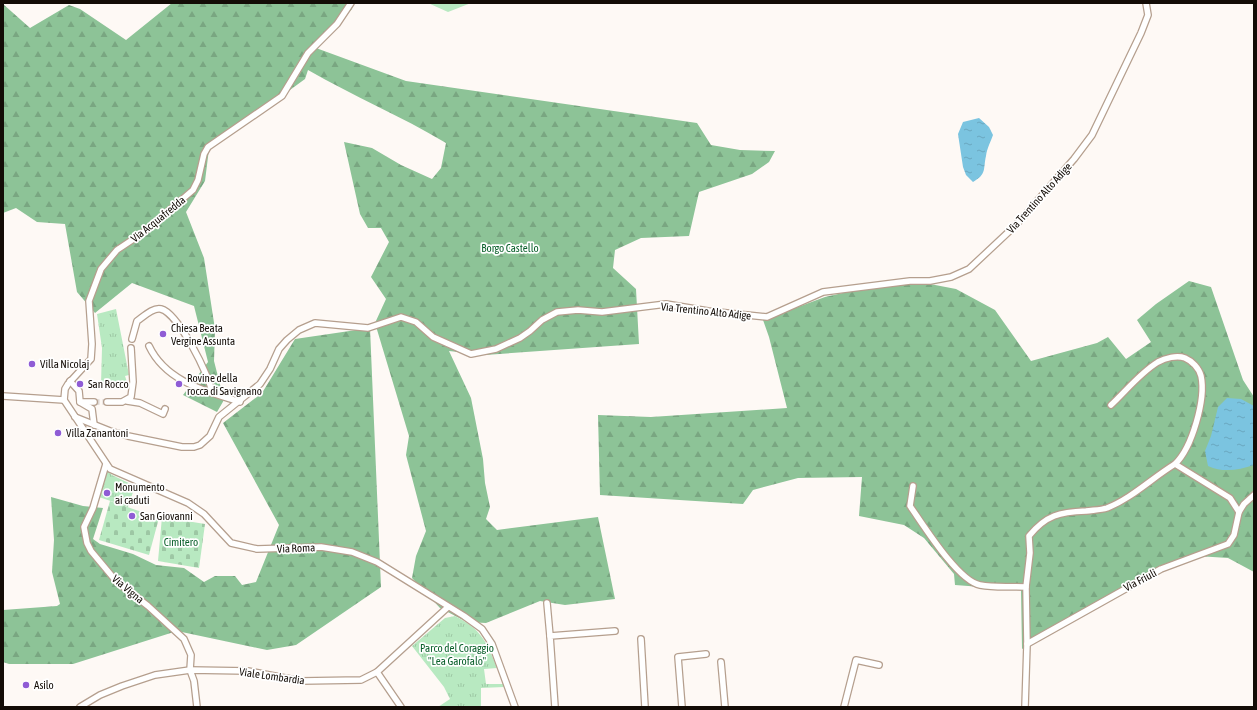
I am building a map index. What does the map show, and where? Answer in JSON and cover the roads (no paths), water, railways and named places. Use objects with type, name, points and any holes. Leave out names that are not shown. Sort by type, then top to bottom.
[{"type":"street","name":"Via Acquafredda","points":[[70,381],[91,359],[92,344],[89,301],[97,278],[106,262],[117,250],[144,232],[193,190],[198,180],[204,154],[208,147],[282,96],[308,53],[337,24],[351,3]]},
{"type":"street","name":"Via Trentino Alto Adige","points":[[76,417],[110,432],[182,447],[194,447],[206,442],[219,417],[240,402],[260,384],[270,369],[279,349],[287,340],[299,330],[315,323],[368,328],[401,317],[416,322],[433,337],[471,354],[496,349],[520,338],[542,320],[557,312],[578,310],[602,312],[666,304],[708,312],[767,317],[823,292],[910,281],[930,281],[951,277],[969,269],[1016,225],[1074,159],[1092,135],[1141,33],[1148,15],[1146,3]]},
{"type":"street","points":[[132,339],[136,321],[156,309],[161,309],[170,314],[187,337],[211,384],[212,393]]},
{"type":"street","points":[[149,346],[152,354],[178,379],[212,393],[240,402]]},
{"type":"street","points":[[127,401],[131,397],[133,391],[131,348]]},
{"type":"street","points":[[1025,707],[1027,644],[1026,587],[1030,553],[1029,536],[1037,526],[1050,517],[1066,512],[1106,509],[1127,498],[1152,478],[1175,464],[1183,457],[1188,447],[1200,404],[1201,375],[1197,368],[1183,357],[1175,357],[1159,361],[1131,385],[1111,406]]},
{"type":"street","points":[[3,396],[64,400],[65,389],[70,381],[79,391],[80,402]]},
{"type":"street","name":"Via Roma","points":[[64,400],[106,464],[116,473],[188,503],[204,514],[231,543],[256,549],[321,547],[352,552],[377,562],[476,624],[488,636],[515,707]]},
{"type":"street","points":[[107,402],[127,401],[140,403],[163,414],[165,409]]},
{"type":"street","points":[[80,402],[94,402]]},
{"type":"street","points":[[80,402],[92,409],[94,425]]},
{"type":"street","name":"Via Vigna","points":[[106,464],[98,491],[84,527],[84,534],[91,551],[116,581],[148,606],[184,639],[191,655],[190,670],[194,681],[197,707]]},
{"type":"street","points":[[1175,464],[1230,498],[1238,512],[1254,495]]},
{"type":"street","points":[[913,486],[910,506],[957,571],[967,580],[979,585],[1026,587]]},
{"type":"street","name":"Via Friuli","points":[[1027,644],[1161,569],[1228,544],[1234,536],[1238,512]]},
{"type":"street","points":[[547,603],[554,707]]},
{"type":"street","name":"Viale Lombardia","points":[[80,707],[89,701],[122,686],[155,675],[190,670],[248,671],[301,681],[361,680],[377,672],[448,607]]},
{"type":"street","points":[[550,636],[615,631]]},
{"type":"street","points":[[641,639],[645,707]]},
{"type":"street","points":[[682,707],[678,657],[706,654]]},
{"type":"street","points":[[844,707],[856,660],[879,665]]},
{"type":"street","points":[[721,662],[725,707]]},
{"type":"street","points":[[377,672],[401,707]]},
{"type":"street","points":[[89,701],[93,707]]},
{"type":"water","points":[[979,118],[989,127],[993,135],[987,150],[982,174],[973,182],[966,175],[963,167],[958,134],[963,122]]},
{"type":"water","points":[[1227,398],[1241,399],[1254,406],[1254,465],[1231,470],[1220,470],[1208,466],[1205,451],[1211,436],[1218,407]]},
{"type":"tunnel","points":[[94,402],[107,402]]},
{"type":"place","name":"Chiesa Beata Vergine Assunta","points":[[163,334]]},
{"type":"place","name":"Villa Nicolaj","points":[[32,364]]},
{"type":"place","name":"San Rocco","points":[[80,384]]},
{"type":"place","name":"Rovine della rocca di Savignano","points":[[179,384]]},
{"type":"place","name":"Villa Zanantoni","points":[[58,433]]},
{"type":"place","name":"Monumento ai caduti","points":[[107,493]]},
{"type":"place","name":"San Giovanni","points":[[132,516]]},
{"type":"place","name":"Asilo","points":[[26,685]]},
{"type":"park label","name":"Borgo Castello","points":[[510,248]]},
{"type":"park label","name":"Cimitero","points":[[181,542]]},
{"type":"park label","name":"Parco del Coraggio \"Lea Garofalo\"","points":[[457,654]]}]
